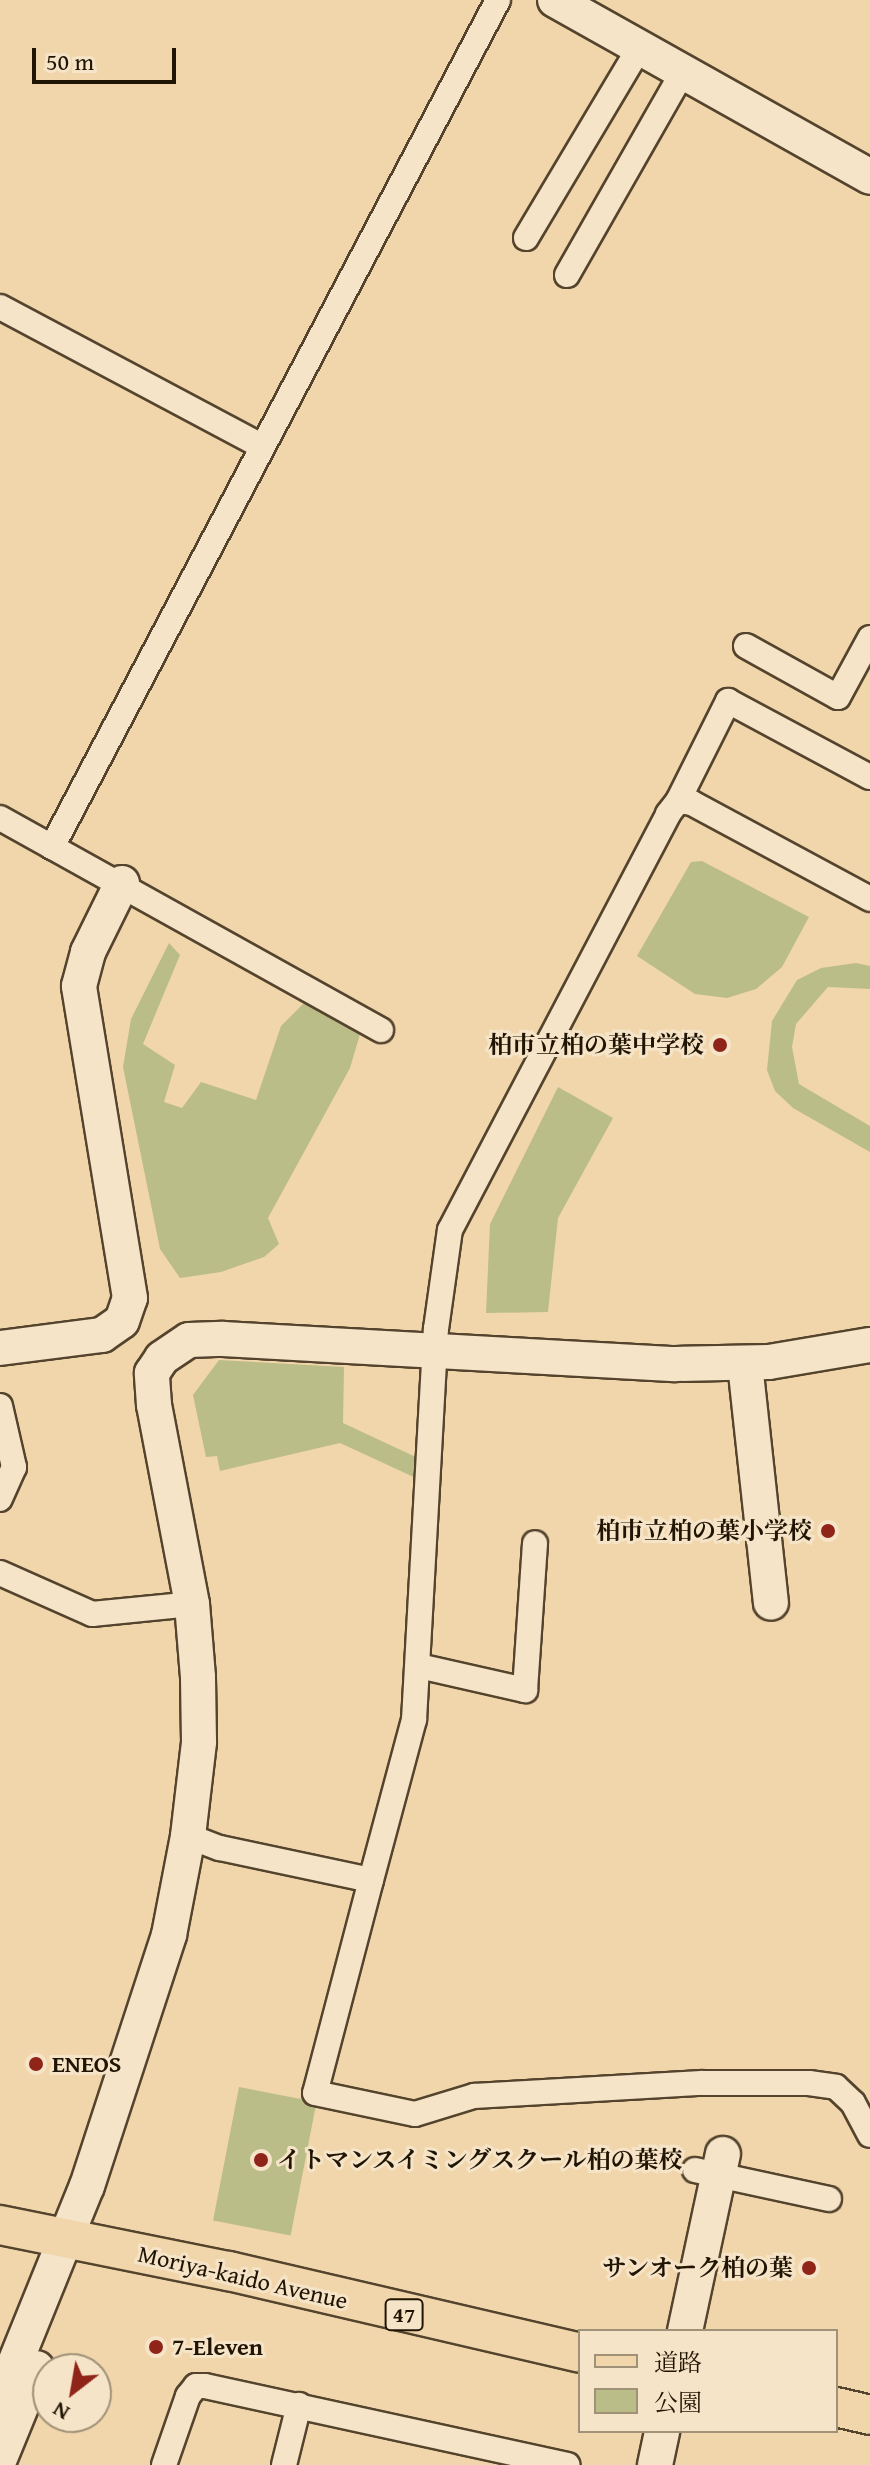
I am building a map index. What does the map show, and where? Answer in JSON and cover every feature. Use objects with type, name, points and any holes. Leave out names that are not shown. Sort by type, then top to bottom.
[{"type":"main road","name":"Moriya-kaido Avenue","points":[[0,2225],[578,2353]]},
{"type":"main road","points":[[838,2407],[870,2415]]},
{"type":"street","points":[[52,847],[498,0]]},
{"type":"street","points":[[555,0],[870,177]]},
{"type":"street","points":[[526,238],[640,47]]},
{"type":"street","points":[[567,275],[683,72]]},
{"type":"street","points":[[0,307],[261,446]]},
{"type":"street","points":[[746,646],[838,697],[870,638]]},
{"type":"street","points":[[870,777],[728,701],[450,1230],[436,1352],[414,1720],[315,2093],[415,2114],[474,2096],[702,2083],[809,2083],[836,2087],[853,2103],[870,2135]]},
{"type":"street","points":[[678,801],[692,803],[870,899]]},
{"type":"street","points":[[0,818],[122,883],[381,1030]]},
{"type":"street","points":[[0,1348],[102,1335],[122,1321],[130,1298],[79,986],[88,952],[122,883]]},
{"type":"street","points":[[0,2400],[50,2268],[69,2238],[169,1935],[188,1836],[199,1742],[192,1604],[154,1405],[152,1373],[162,1358],[189,1340],[223,1339],[436,1352],[745,1364],[870,1345]]},
{"type":"street","points":[[745,1364],[771,1603]]},
{"type":"street","points":[[0,1406],[14,1467],[0,1499]]},
{"type":"street","points":[[419,1666],[525,1690],[535,1543]]},
{"type":"street","points":[[0,1573],[92,1614],[192,1604]]},
{"type":"street","points":[[188,1836],[220,1848],[371,1880]]},
{"type":"street","points":[[685,2329],[712,2166],[829,2199]]},
{"type":"street","points":[[0,2458],[72,2272],[69,2238]]},
{"type":"street","points":[[164,2465],[196,2386],[299,2405],[468,2455],[568,2465]]},
{"type":"street","points":[[284,2465],[299,2405]]},
{"type":"street","points":[[655,2465],[662,2433]]},
{"type":"green space","points":[[702,861],[809,917],[782,967],[756,989],[727,998],[695,994],[637,956],[691,862]]},
{"type":"green space","points":[[169,943],[180,955],[143,1044],[175,1065],[164,1102],[182,1108],[201,1082],[256,1100],[281,1026],[305,1002],[360,1034],[350,1068],[268,1218],[279,1244],[264,1257],[221,1272],[180,1278],[160,1249],[123,1067],[131,1019]]},
{"type":"green space","points":[[856,963],[870,966],[870,989],[828,987],[796,1024],[792,1047],[799,1084],[870,1126],[870,1152],[793,1108],[775,1091],[767,1070],[772,1021],[797,980],[821,968]]},
{"type":"green space","points":[[558,1087],[613,1118],[558,1218],[548,1312],[486,1313],[490,1224]]},
{"type":"green space","points":[[219,1360],[344,1367],[343,1423],[420,1459],[418,1479],[340,1443],[220,1471],[217,1456],[206,1457],[193,1395]]},
{"type":"green space","name":"イトマンスイミングスクール柏の葉校","points":[[239,2087],[317,2102],[291,2236],[213,2221]]},
{"type":"place","name":"柏市立柏の葉中学校","points":[[720,1045]]},
{"type":"place","name":"柏市立柏の葉小学校","points":[[828,1531]]},
{"type":"place","name":"ENEOS","points":[[36,2064]]},
{"type":"place","name":"イトマンスイミングスクール柏の葉校","points":[[261,2160]]},
{"type":"place","name":"サンオーク柏の葉","points":[[809,2268]]},
{"type":"place","name":"7-Eleven","points":[[156,2347]]}]
